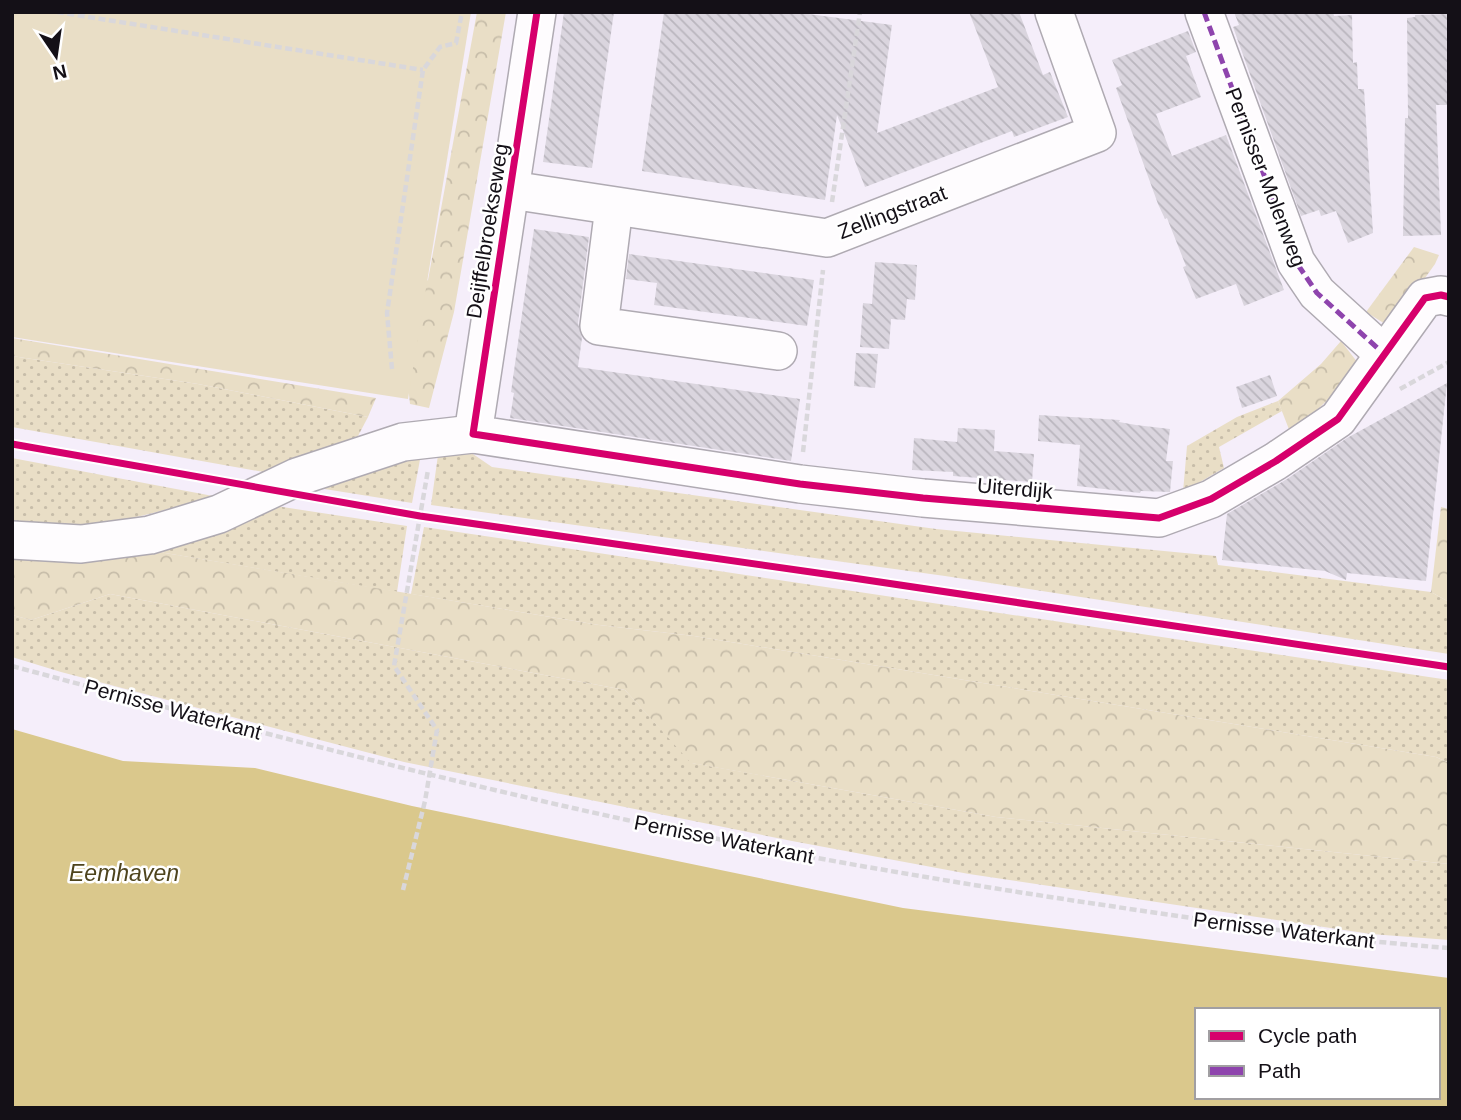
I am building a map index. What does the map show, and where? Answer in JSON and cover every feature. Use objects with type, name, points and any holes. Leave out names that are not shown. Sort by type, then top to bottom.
[{"type":"street","name":"Deijffelbroekseweg","points":[[483,436],[511,190],[537,12]]},
{"type":"street","name":"Zellingstraat","points":[[511,190],[827,238],[1097,133],[1054,12]]},
{"type":"street","name":"Pernisser Molenweg","points":[[1204,12],[1296,262],[1317,293],[1384,354]]},
{"type":"street","points":[[614,206],[599,326],[778,351]]},
{"type":"street","name":"Uiterdijk","points":[[12,540],[81,544],[150,535],[219,514],[298,477],[404,442],[483,436],[800,484],[923,498],[1159,518],[1211,499],[1276,461],[1338,419],[1425,298],[1441,295],[1449,297]]},
{"type":"path","points":[[57,12],[423,70]]},
{"type":"path","points":[[393,369],[387,313],[423,70],[440,47],[456,43],[461,12]]},
{"type":"path","points":[[403,890],[425,801],[437,730],[394,666],[427,473]]},
{"type":"path","points":[[407,514],[433,518]]},
{"type":"green space","points":[[12,12],[471,12],[408,399],[12,337]]},
{"type":"green space","points":[[477,12],[506,12],[454,312],[429,408],[410,404],[398,298],[428,280]]},
{"type":"green space","points":[[1414,247],[1439,255],[1390,327],[1366,312]]},
{"type":"green space","points":[[12,338],[376,398],[368,417],[198,384],[12,356]]},
{"type":"green space","points":[[1341,341],[1361,367],[1312,415],[1290,432],[1278,401],[1321,364]]},
{"type":"green space","points":[[12,356],[198,384],[368,417],[358,436],[269,473],[12,427]]},
{"type":"green space","points":[[1278,401],[1282,411],[1219,447],[1224,468],[1183,492],[1187,446],[1237,417]]},
{"type":"green space","points":[[421,454],[412,503],[312,487]]},
{"type":"green space","points":[[473,454],[492,467],[936,529],[1216,556],[1218,565],[1431,592],[1449,602],[1449,654],[945,576],[431,505],[438,455]]},
{"type":"green space","points":[[12,458],[213,496],[138,517],[90,525],[12,525]]},
{"type":"green space","points":[[276,506],[407,526],[397,592],[153,551]]},
{"type":"green space","points":[[1441,507],[1449,509],[1449,602],[1431,592]]},
{"type":"green space","points":[[424,527],[1449,680],[1449,763],[1436,757],[694,636],[599,625],[411,594]]},
{"type":"green space","points":[[153,551],[599,625],[694,636],[1436,757],[1449,763],[1449,864],[996,817],[691,763],[625,690],[110,594],[31,620],[12,615],[12,557]]},
{"type":"green space","points":[[110,594],[625,690],[692,763],[996,817],[1449,864],[1449,940],[1371,934],[969,874],[792,841],[404,762],[12,657],[12,615],[31,620]]},
{"type":"water","name":"Eemhaven","points":[[12,729],[123,761],[255,768],[412,806],[903,908],[1449,978],[1449,1108],[12,1108]]},
{"type":"building","points":[[564,12],[614,12],[592,168],[543,162]]},
{"type":"building","points":[[664,12],[793,12],[892,25],[877,133],[998,87],[969,12],[1019,12],[1043,75],[1050,72],[1068,117],[1014,137],[1012,131],[865,187],[837,115],[825,200],[642,171]]},
{"type":"building","points":[[1234,12],[1333,12],[1334,16],[1352,15],[1353,63],[1357,62],[1358,89],[1364,89],[1373,233],[1348,243],[1336,211],[1321,216],[1319,210],[1301,216],[1233,27],[1239,25]]},
{"type":"building","points":[[1448,14],[1449,105],[1436,105],[1441,235],[1403,236],[1405,118],[1408,118],[1407,18],[1415,15]]},
{"type":"building","points":[[1188,31],[1196,52],[1186,56],[1201,97],[1156,114],[1172,156],[1226,135],[1284,290],[1244,306],[1236,284],[1196,299],[1183,267],[1186,266],[1167,218],[1165,219],[1158,204],[1116,88],[1122,85],[1112,60]]},
{"type":"building","points":[[534,229],[589,237],[578,323],[582,338],[578,367],[800,399],[791,461],[510,418],[514,393],[511,392]]},
{"type":"building","points":[[629,254],[814,280],[807,326],[654,305],[657,283],[626,279]]},
{"type":"building","points":[[875,262],[917,265],[915,300],[907,299],[905,320],[891,319],[889,349],[860,347],[863,303],[872,304]]},
{"type":"building","points":[[856,353],[878,354],[875,388],[854,386]]},
{"type":"building","points":[[1270,375],[1277,396],[1242,408],[1236,387]]},
{"type":"building","points":[[1447,383],[1426,581],[1347,573],[1346,580],[1325,571],[1222,560],[1227,514],[1287,479],[1347,438]]},
{"type":"building","points":[[1039,415],[1120,420],[1119,422],[1170,429],[1166,461],[1173,461],[1170,492],[1140,493],[1077,486],[1080,445],[1038,441]]},
{"type":"building","points":[[958,428],[995,430],[994,451],[1034,454],[1032,482],[912,470],[914,438],[957,442]]},
{"type":"marked path","points":[[1204,12],[1296,262],[1317,293],[1384,354]]},
{"type":"cycle path","points":[[537,12],[473,434],[800,484],[923,498],[1159,518],[1211,499],[1276,461],[1338,419],[1425,298],[1441,295],[1449,297]]},
{"type":"cycle path","points":[[12,444],[420,516],[1449,667]]}]
